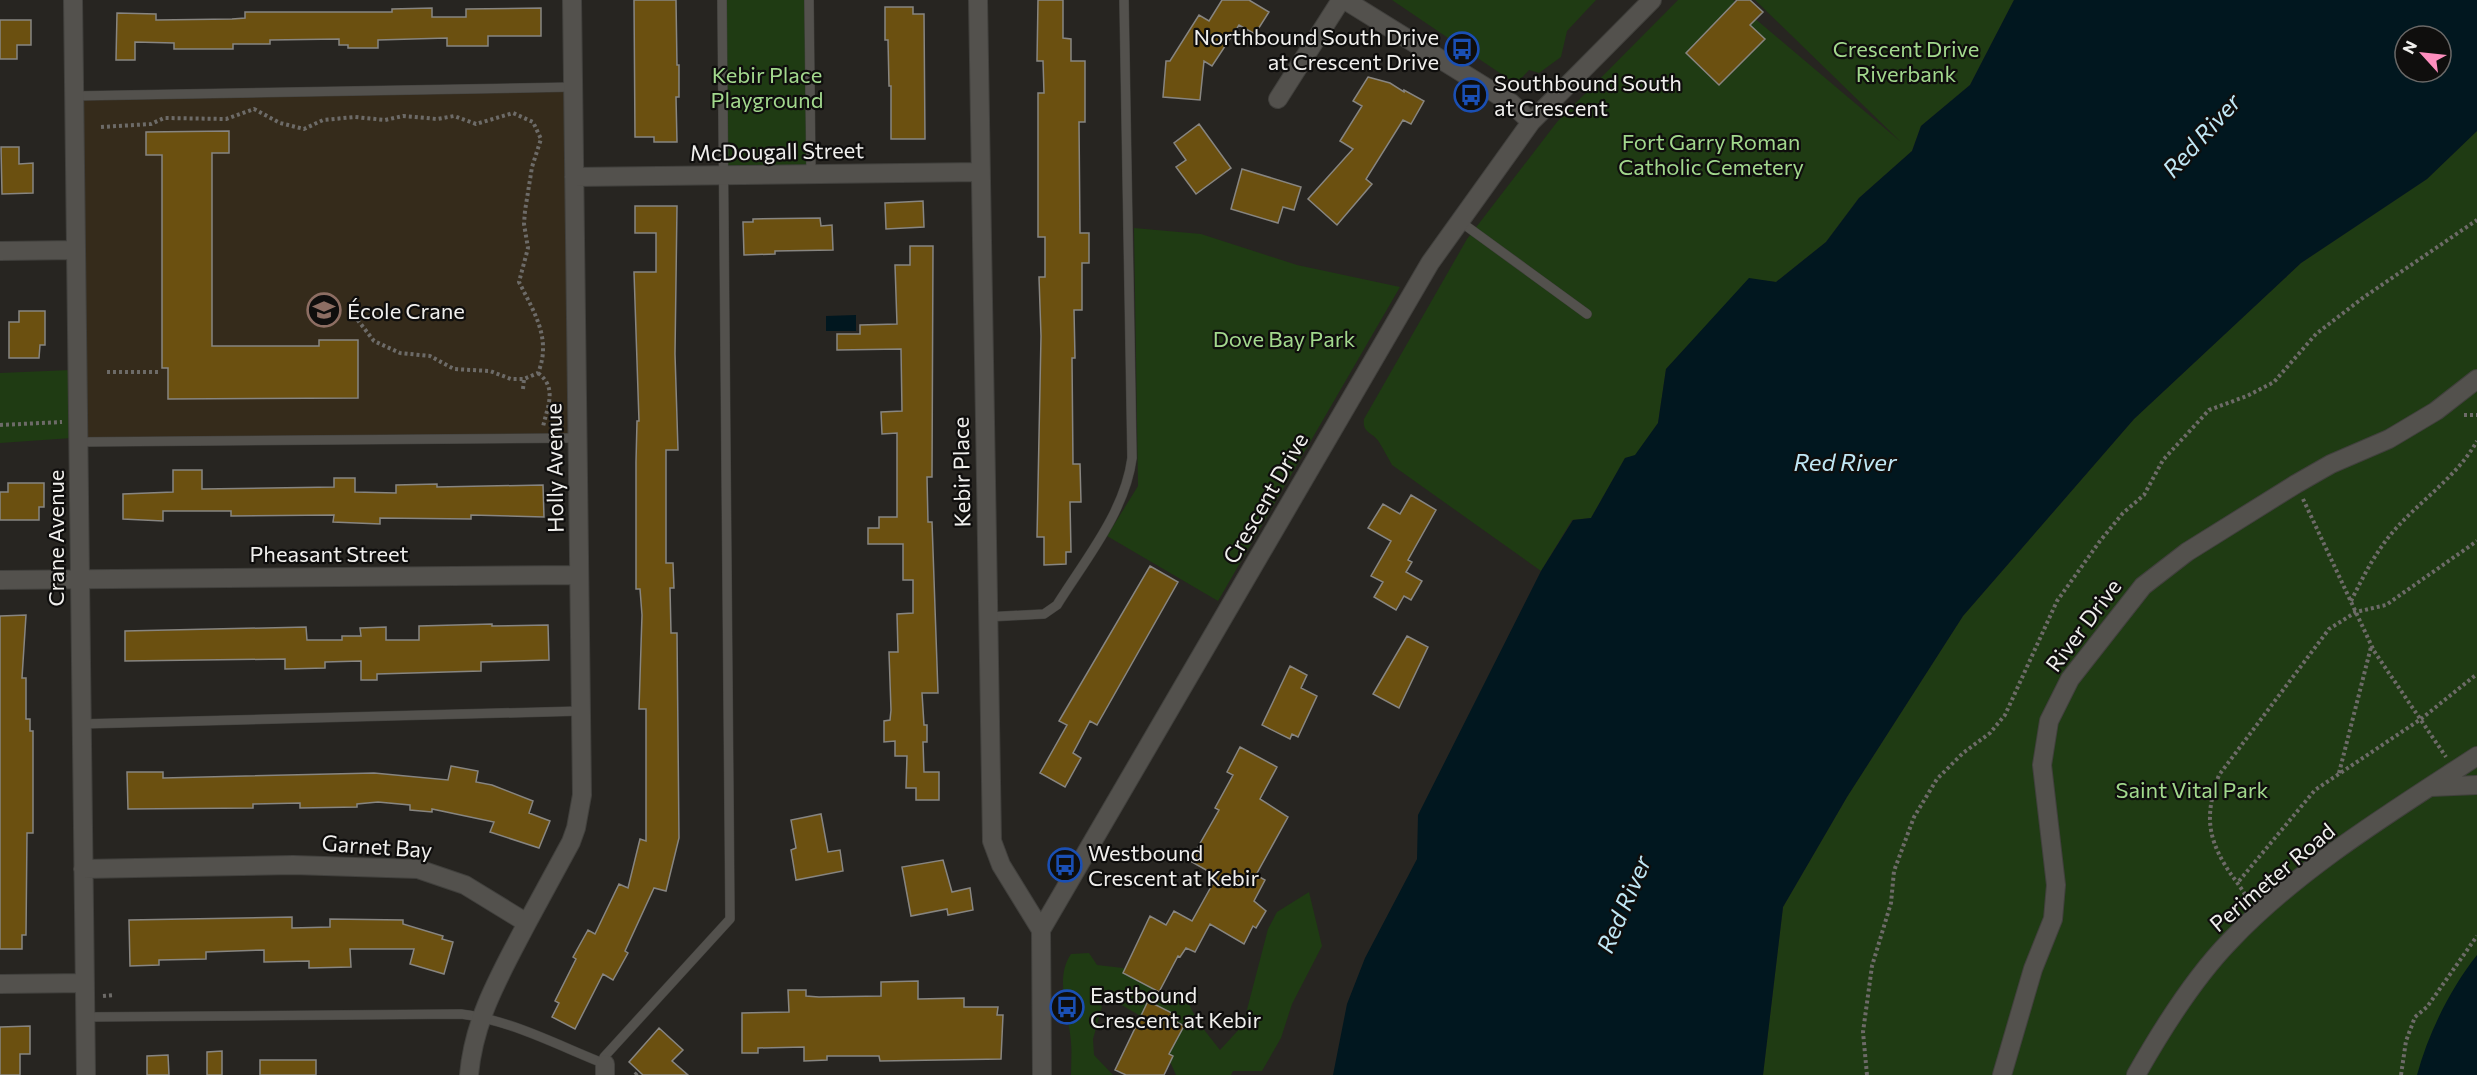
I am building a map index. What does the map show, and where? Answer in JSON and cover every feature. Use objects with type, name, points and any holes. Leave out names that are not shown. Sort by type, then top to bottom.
[{"type":"street","name":"Crane Avenue","points":[[74,0],[80,724],[86,1075]]},
{"type":"street","name":"Holly Avenue","points":[[527,923],[576,828],[582,795],[572,0]]},
{"type":"street","name":"Kebir Place","points":[[978,0],[992,841],[1001,865],[1041,930]]},
{"type":"street","points":[[1278,99],[1343,0],[1511,103],[1531,122]]},
{"type":"street","name":"Crescent Drive","points":[[1041,930],[1430,263],[1458,220],[1531,122],[1652,0]]},
{"type":"street","name":"McDougall Street","points":[[574,177],[980,172]]},
{"type":"street","points":[[0,252],[75,250]]},
{"type":"street","name":"River Drive","points":[[2002,1075],[2033,969],[2053,919],[2056,885],[2042,765],[2049,721],[2070,679],[2143,586],[2187,552],[2331,464],[2389,440],[2436,411],[2477,379]]},
{"type":"street","name":"Pheasant Street","points":[[0,580],[579,575]]},
{"type":"street","name":"Perimeter Road","points":[[2136,1075],[2198,979],[2230,941],[2336,851],[2477,756]]},
{"type":"street","points":[[2429,787],[2477,784]]},
{"type":"street","name":"Garnet Bay","points":[[83,869],[293,865],[418,869],[465,885],[527,923]]},
{"type":"street","points":[[469,1075],[471,1052],[480,1016],[527,923]]},
{"type":"street","points":[[1041,930],[1042,1075]]},
{"type":"street","points":[[0,984],[85,983]]},
{"type":"lane","points":[[85,1017],[461,1014],[480,1016],[605,1070],[604,1057],[729,919],[722,0]]},
{"type":"lane","points":[[809,0],[811,174]]},
{"type":"lane","points":[[987,617],[1044,614],[1057,605],[1120,502],[1130,476],[1132,458],[1124,0]]},
{"type":"lane","points":[[73,96],[574,87]]},
{"type":"lane","points":[[1458,220],[1587,314]]},
{"type":"lane","points":[[78,442],[578,438]]},
{"type":"lane","points":[[80,724],[581,711]]},
{"type":"path","points":[[101,127],[151,124],[164,118],[226,119],[254,109],[280,123],[304,129],[323,120],[355,117],[385,120],[403,116],[436,119],[454,116],[476,124],[513,113],[526,117],[538,128],[541,139],[532,167],[525,211],[524,224],[528,248],[519,282],[542,330],[541,365],[538,373],[524,379],[511,379],[490,371],[454,369],[430,356],[400,353],[374,341],[353,314],[352,306]]},
{"type":"path","points":[[1867,1075],[1863,1032],[1872,966],[1891,903],[1894,871],[1914,817],[1937,779],[1963,753],[1990,732],[2005,715],[2057,602],[2100,541],[2123,513],[2144,495],[2163,460],[2209,410],[2247,396],[2274,382],[2316,334],[2364,297],[2477,220]]},
{"type":"path","points":[[107,372],[159,372]]},
{"type":"path","points":[[538,373],[544,378],[550,397],[550,407],[543,423],[543,438]]},
{"type":"path","points":[[523,389],[524,379]]},
{"type":"path","points":[[0,425],[78,422]]},
{"type":"path","points":[[2351,601],[2368,567],[2391,534],[2454,469],[2477,441]]},
{"type":"path","points":[[2296,484],[2372,646],[2455,770]]},
{"type":"path","points":[[2256,917],[2239,881],[2225,865],[2209,830],[2210,802],[2219,775],[2329,628],[2356,612],[2386,605],[2477,541]]},
{"type":"path","points":[[2339,774],[2372,646]]},
{"type":"path","points":[[2239,881],[2315,790],[2421,719],[2477,674]]},
{"type":"path","points":[[2401,1075],[2406,1041],[2415,1017],[2427,1007],[2477,936]]},
{"type":"path","points":[[102,996],[114,995]]},
{"type":"shaded area","name":"École Crane","points":[[574,87],[577,438],[78,442],[73,96]]},
{"type":"green space","name":"Kebir Place Playground","points":[[724,0],[809,0],[811,174],[723,175]]},
{"type":"green space","points":[[1392,0],[1596,0],[1567,31],[1561,57],[1539,73],[1529,70],[1516,84]]},
{"type":"green space","name":"Fort Garry Roman Catholic Cemetery","points":[[1678,0],[1733,0],[1901,142],[1755,0],[2014,0],[1970,85],[1921,126],[1912,151],[1859,198],[1826,242],[1776,282],[1749,279],[1666,369],[1658,423],[1635,456],[1625,458],[1591,518],[1572,520],[1541,571],[1392,465],[1377,439],[1366,430],[1364,419],[1467,239],[1557,122]]},
{"type":"green space","name":"Saint Vital Park","points":[[2477,131],[2477,1075],[1763,1075],[1783,907],[1847,797],[1963,616],[2134,419],[2301,263],[2427,179]]},
{"type":"green space","name":"Dove Bay Park","points":[[1134,228],[1201,234],[1297,265],[1400,287],[1218,601],[1107,536],[1138,486]]},
{"type":"green space","points":[[71,370],[72,438],[0,443],[0,373]]},
{"type":"green space","points":[[1309,892],[1322,946],[1292,1004],[1281,1038],[1262,1071],[1233,1071],[1231,1075],[1176,1075],[1158,1035],[1144,1018],[1094,989],[1102,1007],[1093,1039],[1094,1055],[1113,1075],[1071,1075],[1071,1042],[1063,985],[1066,964],[1071,954],[1089,953],[1097,965],[1123,968],[1143,984],[1173,997],[1187,1000],[1198,1022],[1220,1050],[1243,1025],[1268,929],[1277,912]]},
{"type":"water","name":"Red River","points":[[2014,0],[2477,0],[2477,131],[2427,179],[2301,263],[2134,419],[1963,616],[1847,797],[1783,907],[1763,1075],[1333,1075],[1347,1004],[1365,958],[1417,859],[1418,815],[1541,571],[1573,520],[1591,518],[1625,458],[1635,455],[1658,423],[1666,369],[1749,278],[1776,282],[1826,242],[1859,198],[1912,151],[1921,126],[1970,85]]},
{"type":"water","points":[[856,315],[856,331],[826,331],[826,316]]},
{"type":"water","points":[[2477,955],[2477,1075],[2417,1075],[2441,1012]]},
{"type":"building","points":[[634,0],[676,0],[677,65],[679,65],[679,97],[676,97],[677,142],[654,142],[654,137],[635,137]]},
{"type":"building","points":[[1038,0],[1063,0],[1063,38],[1071,39],[1071,61],[1085,61],[1085,122],[1079,122],[1080,233],[1089,233],[1089,263],[1082,263],[1082,310],[1074,310],[1075,358],[1072,358],[1073,464],[1080,464],[1081,502],[1070,502],[1071,552],[1066,552],[1066,564],[1044,565],[1044,537],[1037,537],[1041,336],[1039,277],[1045,277],[1045,237],[1038,237],[1038,93],[1044,93],[1043,61],[1037,61]]},
{"type":"building","points":[[1222,0],[1249,0],[1269,12],[1255,34],[1239,25],[1212,66],[1204,61],[1200,100],[1163,97],[1166,61],[1170,61],[1199,15],[1209,21]]},
{"type":"building","points":[[1737,0],[1750,0],[1763,12],[1750,25],[1765,39],[1719,85],[1686,53]]},
{"type":"building","points":[[885,7],[913,7],[913,14],[924,14],[925,139],[891,139],[891,86],[889,86],[888,40],[885,40]]},
{"type":"building","points":[[432,8],[432,17],[466,17],[466,9],[541,8],[541,36],[488,36],[488,46],[447,46],[447,38],[378,40],[378,48],[348,48],[348,45],[339,45],[339,39],[270,40],[270,44],[233,44],[233,49],[174,49],[174,43],[135,42],[135,60],[116,60],[117,13],[156,14],[156,20],[232,19],[245,18],[245,12],[392,12],[392,9]]},
{"type":"building","points":[[0,20],[31,20],[31,45],[17,45],[17,59],[0,59]]},
{"type":"building","points":[[1368,77],[1390,83],[1424,101],[1411,124],[1403,120],[1366,179],[1372,184],[1337,225],[1308,199],[1353,149],[1340,141],[1362,106],[1353,101]]},
{"type":"building","points":[[1199,124],[1231,168],[1196,194],[1176,167],[1186,160],[1174,143]]},
{"type":"building","points":[[229,131],[229,153],[212,153],[212,346],[319,346],[319,340],[358,340],[358,398],[168,399],[168,368],[162,368],[162,155],[146,155],[146,132]]},
{"type":"building","points":[[1,147],[19,147],[19,164],[33,163],[33,193],[2,194]]},
{"type":"building","points":[[1242,169],[1301,187],[1294,210],[1283,207],[1278,223],[1231,209]]},
{"type":"building","points":[[923,201],[924,227],[886,229],[885,203]]},
{"type":"building","points":[[635,206],[677,206],[675,354],[678,450],[666,450],[666,563],[673,563],[674,588],[670,588],[671,633],[677,633],[679,838],[666,891],[654,888],[625,951],[628,953],[613,980],[603,974],[575,1029],[552,1017],[559,1003],[555,1001],[576,959],[573,957],[588,930],[595,934],[619,884],[628,888],[640,839],[646,841],[646,709],[639,709],[642,615],[640,589],[636,589],[636,462],[637,421],[639,421],[634,272],[656,272],[656,233],[635,233]]},
{"type":"building","points":[[820,218],[821,226],[832,225],[833,250],[775,251],[775,254],[744,255],[743,222],[753,222],[753,219]]},
{"type":"building","points":[[910,246],[933,246],[932,477],[927,477],[928,522],[932,522],[938,693],[922,693],[924,725],[927,725],[927,742],[923,742],[924,772],[939,772],[939,800],[916,800],[916,788],[906,788],[907,756],[895,756],[895,741],[884,742],[884,721],[890,720],[891,710],[889,652],[898,652],[897,614],[913,613],[913,580],[903,580],[903,544],[868,544],[868,528],[879,528],[879,517],[897,517],[897,433],[882,434],[881,412],[902,411],[901,349],[837,350],[837,334],[860,334],[860,325],[897,324],[895,265],[910,265]]},
{"type":"building","points":[[19,311],[45,311],[45,345],[40,345],[39,358],[9,358],[9,322],[19,322]]},
{"type":"building","points":[[173,470],[202,470],[202,489],[334,487],[334,478],[355,478],[355,492],[396,493],[396,485],[437,484],[437,487],[543,485],[544,517],[471,515],[471,519],[380,518],[380,524],[333,522],[334,515],[231,516],[231,511],[163,511],[163,521],[123,519],[123,494],[173,492]]},
{"type":"building","points":[[8,483],[44,483],[44,507],[39,507],[39,520],[0,520],[0,492],[8,492]]},
{"type":"building","points":[[1411,495],[1436,510],[1408,560],[1412,562],[1406,572],[1422,581],[1411,600],[1404,596],[1396,610],[1374,597],[1383,582],[1371,576],[1391,541],[1368,528],[1383,504],[1400,514]]},
{"type":"building","points":[[1150,566],[1178,582],[1097,725],[1090,721],[1073,753],[1081,758],[1065,787],[1040,773],[1067,725],[1059,721]]},
{"type":"building","points":[[26,615],[22,678],[26,678],[26,719],[30,719],[30,731],[33,731],[33,833],[27,833],[26,935],[22,935],[22,949],[0,949],[0,616]]},
{"type":"building","points":[[492,624],[492,626],[548,625],[549,660],[481,662],[481,671],[377,674],[377,680],[361,680],[361,661],[325,662],[325,668],[285,669],[285,659],[125,661],[125,631],[306,627],[307,640],[342,640],[342,636],[361,636],[360,628],[386,627],[386,640],[419,640],[419,626]]},
{"type":"building","points":[[1407,636],[1428,647],[1399,708],[1373,694]]},
{"type":"building","points":[[1290,666],[1307,675],[1301,688],[1317,696],[1298,737],[1292,734],[1290,739],[1262,725]]},
{"type":"building","points":[[1240,747],[1277,767],[1260,799],[1288,817],[1256,875],[1265,880],[1254,901],[1266,911],[1256,928],[1253,926],[1244,944],[1210,924],[1195,952],[1186,948],[1180,957],[1178,956],[1159,992],[1123,973],[1150,916],[1166,925],[1174,911],[1192,921],[1217,876],[1190,861],[1219,810],[1215,808],[1233,775],[1227,772]]},
{"type":"building","points":[[451,766],[478,771],[476,782],[492,785],[533,801],[529,813],[550,821],[539,848],[490,832],[494,822],[432,809],[432,812],[410,810],[410,805],[378,802],[357,804],[357,807],[300,808],[300,803],[253,804],[253,808],[128,809],[127,772],[163,772],[163,778],[374,773],[448,780]]},
{"type":"building","points":[[821,814],[828,852],[840,850],[843,871],[796,880],[791,850],[796,848],[791,820]]},
{"type":"building","points":[[943,860],[952,892],[970,888],[973,910],[948,915],[947,909],[911,916],[902,867]]},
{"type":"building","points":[[292,917],[292,928],[330,927],[330,919],[403,920],[403,924],[443,936],[442,939],[453,942],[444,974],[410,964],[414,949],[350,949],[351,967],[309,968],[309,961],[264,962],[264,950],[206,952],[206,959],[159,960],[159,965],[130,966],[129,920]]},
{"type":"building","points":[[918,981],[918,999],[964,998],[964,1007],[998,1007],[997,1015],[1003,1015],[1001,1059],[880,1061],[879,1056],[827,1056],[827,1060],[804,1061],[804,1047],[758,1048],[758,1053],[742,1053],[742,1013],[789,1012],[788,990],[806,990],[806,996],[819,997],[881,996],[881,982]]},
{"type":"building","points":[[1148,1001],[1172,1013],[1170,1018],[1184,1026],[1169,1054],[1173,1056],[1164,1075],[1126,1075],[1115,1070]]},
{"type":"building","points":[[30,1026],[30,1054],[20,1054],[20,1075],[0,1075],[0,1027]]},
{"type":"building","points":[[659,1028],[683,1050],[672,1061],[688,1075],[643,1075],[629,1062]]},
{"type":"building","points":[[222,1051],[222,1075],[207,1075],[207,1052]]},
{"type":"building","points":[[168,1055],[169,1075],[147,1075],[147,1056]]},
{"type":"building","points":[[260,1060],[316,1060],[316,1075],[260,1075]]},
{"type":"place","name":"Northbound South Drive at Crescent Drive","points":[[1462,49]]},
{"type":"place","name":"Southbound South at Crescent","points":[[1471,95]]},
{"type":"place","name":"École Crane","points":[[324,310]]},
{"type":"place","name":"Westbound Crescent at Kebir","points":[[1065,865]]},
{"type":"place","name":"Eastbound Crescent at Kebir","points":[[1067,1007]]},
{"type":"park label","name":"Crescent Drive Riverbank","points":[[1906,60]]}]
